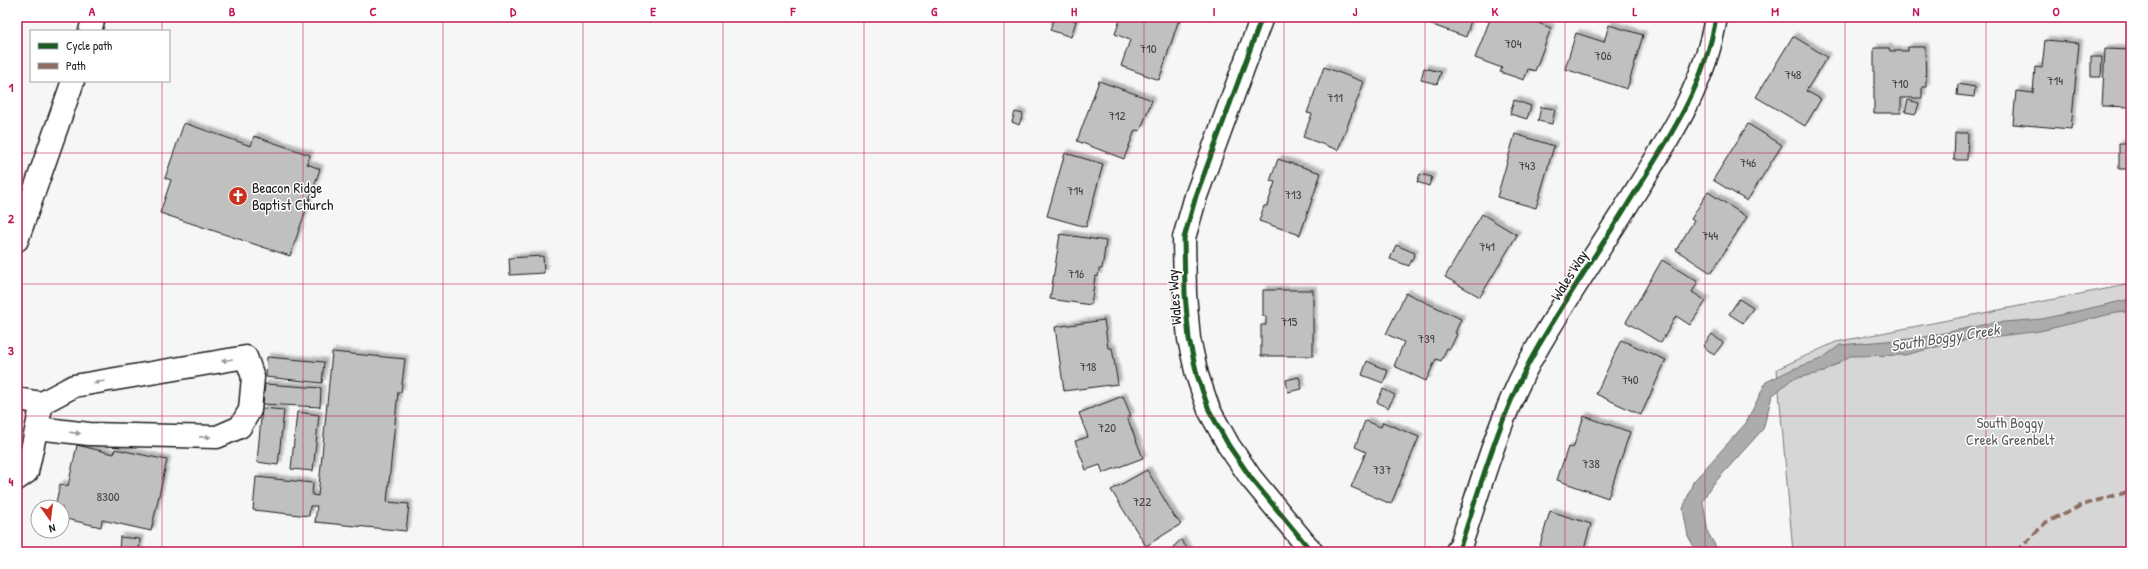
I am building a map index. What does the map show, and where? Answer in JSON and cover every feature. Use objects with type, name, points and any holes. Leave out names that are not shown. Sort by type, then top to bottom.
[{"type":"street","points":[[90,30],[94,17]]},
{"type":"street","name":"Wales Way","points":[[1262,17],[1196,196],[1184,238],[1184,294],[1189,339],[1197,375],[1209,410],[1228,446],[1251,478],[1312,552]]},
{"type":"street","name":"Wales Way","points":[[1456,552],[1460,547],[1517,386],[1539,345],[1665,146],[1699,81],[1711,43],[1716,17]]},
{"type":"street","points":[[17,240],[72,82]]},
{"type":"street","points":[[17,399],[42,403],[74,386],[246,357],[252,376],[250,410],[240,427],[217,437],[89,434],[37,428]]},
{"type":"street","points":[[22,476],[37,428],[42,403]]},
{"type":"green space","name":"South Boggy Creek Greenbelt","points":[[2131,284],[2131,552],[1793,552],[1777,369],[1836,342]]},
{"type":"water","name":"South Boggy Creek","points":[[2131,299],[2131,311],[2111,314],[2040,331],[1959,341],[1905,355],[1850,356],[1824,372],[1792,379],[1772,396],[1763,429],[1709,489],[1703,501],[1708,533],[1719,552],[1697,552],[1688,536],[1683,509],[1693,482],[1746,423],[1766,382],[1793,369],[1821,359],[1840,345],[1920,338],[1992,323],[2042,319]]},
{"type":"building","points":[[1054,17],[1064,17],[1076,21],[1071,37],[1050,30]]},
{"type":"building","points":[[1121,17],[1181,19],[1179,23],[1178,22],[1159,80],[1121,66],[1130,40],[1115,34]]},
{"type":"building","points":[[1410,17],[1472,17],[1466,37]]},
{"type":"building","points":[[1491,17],[1523,17],[1551,28],[1535,71],[1528,69],[1524,80],[1500,72],[1502,68],[1475,58]]},
{"type":"building","points":[[1609,25],[1643,35],[1627,89],[1565,69],[1576,33],[1604,42]]},
{"type":"building","points":[[1793,36],[1827,57],[1806,91],[1821,99],[1805,126],[1756,97]]},
{"type":"building","points":[[2045,40],[2079,43],[2071,129],[2013,124],[2016,91],[2033,93],[2035,67],[2042,68]]},
{"type":"building","points":[[1908,47],[1925,47],[1926,87],[1922,87],[1922,98],[1901,98],[1901,113],[1874,113],[1874,48],[1889,48],[1890,51],[1908,51]]},
{"type":"building","points":[[2105,49],[2131,50],[2131,107],[2102,106]]},
{"type":"building","points":[[2091,57],[2102,57],[2101,77],[2091,77]]},
{"type":"building","points":[[1324,67],[1364,82],[1338,150],[1303,137],[1312,114],[1307,113]]},
{"type":"building","points":[[1424,68],[1441,72],[1437,84],[1421,80]]},
{"type":"building","points":[[1099,81],[1152,100],[1140,131],[1135,130],[1124,159],[1077,141]]},
{"type":"building","points":[[1958,84],[1975,87],[1974,97],[1957,95]]},
{"type":"building","points":[[1514,100],[1531,106],[1527,119],[1510,114]]},
{"type":"building","points":[[1908,100],[1919,103],[1916,114],[1905,112]]},
{"type":"building","points":[[1541,107],[1555,109],[1552,124],[1538,121]]},
{"type":"building","points":[[1015,112],[1023,114],[1019,125],[1012,122]]},
{"type":"building","name":"Beacon Ridge Baptist Church","points":[[184,123],[251,146],[254,136],[310,155],[307,164],[320,169],[290,256],[160,213],[171,180],[165,178]]},
{"type":"building","points":[[1748,124],[1782,145],[1747,201],[1713,180]]},
{"type":"building","points":[[1955,133],[1968,133],[1967,160],[1954,160]]},
{"type":"building","points":[[1515,134],[1554,146],[1536,208],[1497,197]]},
{"type":"building","points":[[2119,143],[2131,143],[2131,169],[2119,169]]},
{"type":"building","points":[[1065,153],[1103,164],[1086,227],[1047,216]]},
{"type":"building","points":[[1278,159],[1321,173],[1300,235],[1259,221],[1264,206],[1267,206],[1275,182],[1270,181]]},
{"type":"building","points":[[1420,174],[1432,177],[1429,186],[1417,182]]},
{"type":"building","points":[[1708,192],[1747,217],[1711,273],[1676,250],[1694,221],[1691,219]]},
{"type":"building","points":[[1482,214],[1517,235],[1480,297],[1445,277]]},
{"type":"building","points":[[1060,234],[1106,241],[1102,269],[1099,269],[1098,277],[1095,276],[1091,305],[1050,299]]},
{"type":"building","points":[[1396,245],[1415,253],[1409,266],[1390,259]]},
{"type":"building","points":[[543,256],[544,273],[510,275],[509,258]]},
{"type":"building","points":[[1662,260],[1698,282],[1692,292],[1706,301],[1690,325],[1676,316],[1661,343],[1626,322]]},
{"type":"building","points":[[1263,290],[1313,290],[1313,356],[1261,356],[1261,325],[1266,325],[1266,316],[1263,316]]},
{"type":"building","points":[[1406,293],[1461,319],[1455,333],[1457,334],[1450,349],[1447,348],[1441,361],[1436,359],[1426,381],[1394,366],[1404,342],[1386,334]]},
{"type":"building","points":[[1739,299],[1753,308],[1743,323],[1729,314]]},
{"type":"building","points":[[1104,320],[1108,348],[1112,348],[1118,384],[1064,391],[1055,327]]},
{"type":"building","points":[[1712,334],[1723,343],[1714,355],[1703,346]]},
{"type":"building","points":[[1621,340],[1666,360],[1641,415],[1596,394]]},
{"type":"building","points":[[332,352],[405,359],[401,392],[398,392],[387,502],[409,504],[406,531],[315,522],[317,506],[310,506],[309,516],[253,510],[256,477],[313,483],[312,495],[318,496]]},
{"type":"building","points":[[267,357],[324,362],[322,383],[266,377]]},
{"type":"building","points":[[1367,361],[1388,371],[1383,383],[1362,375]]},
{"type":"building","points":[[1299,377],[1302,389],[1288,392],[1286,380]]},
{"type":"building","points":[[265,384],[321,388],[320,407],[263,404]]},
{"type":"building","points":[[1383,389],[1395,395],[1388,408],[1377,402]]},
{"type":"building","points":[[1123,396],[1131,416],[1127,417],[1143,458],[1103,473],[1100,465],[1086,470],[1075,441],[1088,437],[1079,413]]},
{"type":"building","points":[[262,408],[284,410],[278,465],[257,462]]},
{"type":"building","points":[[297,412],[319,415],[313,471],[291,469]]},
{"type":"building","points":[[1584,416],[1630,432],[1608,498],[1557,480],[1568,447],[1573,448]]},
{"type":"building","points":[[1365,421],[1381,427],[1383,422],[1419,437],[1391,504],[1351,487],[1366,452],[1355,447]]},
{"type":"building","points":[[77,445],[114,454],[115,449],[167,460],[151,531],[102,520],[101,527],[70,520],[70,499],[57,499],[60,484],[68,486]]},
{"type":"building","points":[[1147,470],[1174,516],[1181,524],[1146,546],[1111,490]]},
{"type":"building","points":[[1550,511],[1591,524],[1583,552],[1538,552]]},
{"type":"building","points":[[120,537],[140,539],[139,552],[119,552]]},
{"type":"building","points":[[1181,540],[1190,552],[1169,552],[1174,548],[1173,547]]},
{"type":"marked path","points":[[2017,552],[2045,523],[2082,505],[2131,491]]},
{"type":"cycle path","points":[[1262,17],[1196,196],[1184,238],[1185,294],[1189,339],[1197,375],[1209,410],[1229,446],[1251,478],[1312,552]]},
{"type":"cycle path","points":[[1456,552],[1460,547],[1494,444],[1514,393],[1539,345],[1562,307],[1673,131],[1695,88],[1704,65],[1711,42],[1716,17]]},
{"type":"place","name":"Beacon Ridge Baptist Church","points":[[238,196]]}]
